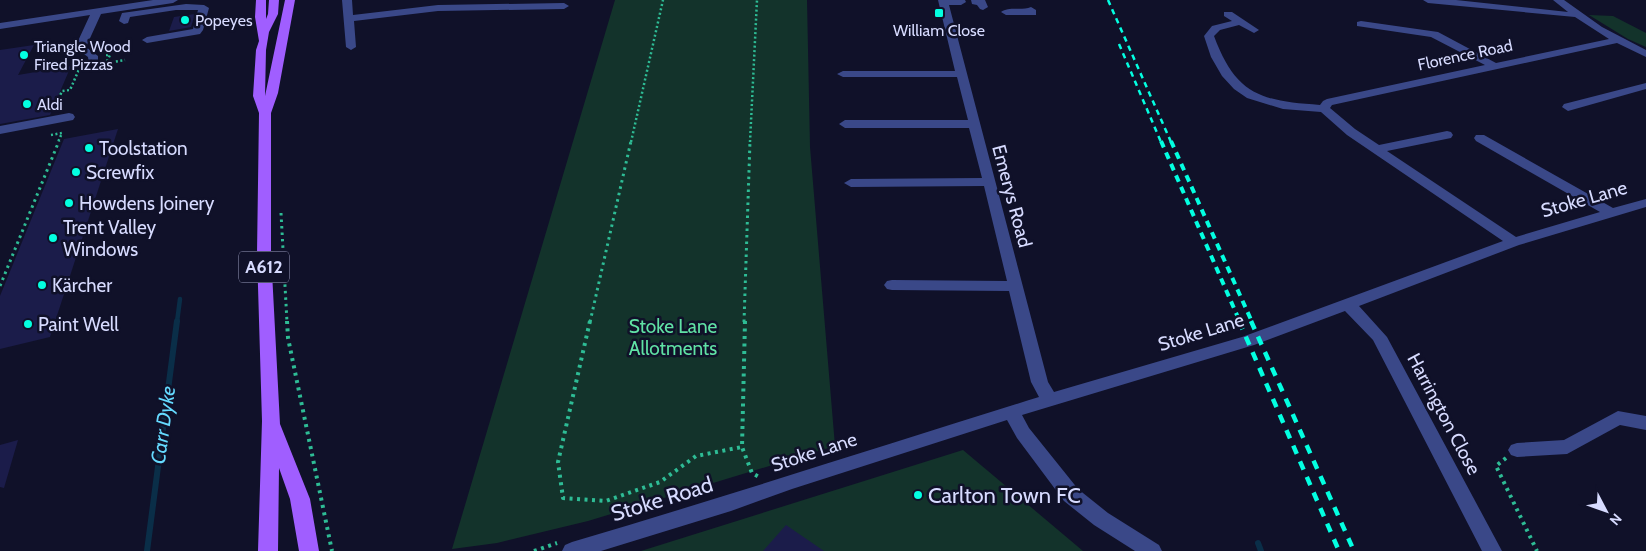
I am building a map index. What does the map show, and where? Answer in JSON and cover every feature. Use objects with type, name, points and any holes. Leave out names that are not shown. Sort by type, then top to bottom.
[{"type":"main road","name":"A612","points":[[261,0],[260,16],[264,32],[264,42],[261,50],[259,96],[265,113]]},
{"type":"main road","name":"A612","points":[[264,32],[273,14],[274,0]]},
{"type":"main road","name":"A612","points":[[268,551],[271,421],[264,253],[265,113],[272,94],[290,0]]},
{"type":"main road","name":"A612","points":[[271,421],[300,499],[309,551]]},
{"type":"street","points":[[0,26],[173,0]]},
{"type":"street","points":[[347,0],[351,47]]},
{"type":"street","points":[[1428,0],[1571,15],[1574,13]]},
{"type":"street","points":[[1558,0],[1574,13],[1617,40],[1646,54]]},
{"type":"street","points":[[943,1],[961,2]]},
{"type":"street","name":"Emerys Road","points":[[943,1],[960,74],[1017,286],[1040,382],[1050,400]]},
{"type":"street","points":[[1006,12],[1032,12],[1032,4]]},
{"type":"street","points":[[348,19],[438,8],[565,5]]},
{"type":"street","points":[[124,20],[126,15],[194,6],[204,8],[196,32],[147,40]]},
{"type":"street","points":[[93,64],[93,56],[83,50],[82,44],[97,11]]},
{"type":"street","points":[[1228,14],[1254,30]]},
{"type":"street","points":[[1241,22],[1216,28],[1208,36],[1222,67],[1234,83],[1255,98],[1271,104],[1324,109],[1351,132],[1514,242]]},
{"type":"street","points":[[1361,24],[1434,34],[1494,66]]},
{"type":"street","name":"Florence Road","points":[[1324,109],[1327,103],[1617,40]]},
{"type":"street","points":[[52,49],[82,44]]},
{"type":"street","points":[[843,74],[960,74]]},
{"type":"street","points":[[1568,107],[1646,86]]},
{"type":"street","points":[[0,130],[69,117]]},
{"type":"street","points":[[845,123],[974,124]]},
{"type":"street","points":[[1377,149],[1447,135]]},
{"type":"street","points":[[1480,138],[1611,214]]},
{"type":"street","points":[[851,183],[989,182]]},
{"type":"street","name":"Stoke Lane","points":[[769,489],[1011,412],[1248,340],[1514,242],[1646,203]]},
{"type":"street","points":[[892,285],[1017,286]]},
{"type":"street","name":"Harrington Close","points":[[1348,304],[1380,338],[1492,551]]},
{"type":"street","points":[[1011,412],[1023,433],[1071,495],[1101,519],[1152,551]]},
{"type":"street","points":[[1517,450],[1567,447],[1618,418],[1646,423]]},
{"type":"street","name":"Stoke Road","points":[[572,551],[731,503],[769,489]]},
{"type":"path","points":[[663,0],[558,462],[563,498],[606,501],[660,482],[696,456],[742,447]]},
{"type":"path","points":[[757,0],[754,19],[747,198],[742,447],[752,473],[769,489]]},
{"type":"path","points":[[102,52],[110,55],[107,63]]},
{"type":"path","points":[[0,286],[62,133],[48,135],[56,115],[51,116],[62,91],[70,90],[80,67],[125,60]]},
{"type":"path","points":[[281,205],[288,338],[332,551]]},
{"type":"path","points":[[1517,450],[1496,466],[1537,551]]},
{"type":"green space","name":"Stoke Lane Allotments","points":[[615,0],[807,0],[810,147],[835,446],[588,521],[497,543],[452,549]]},
{"type":"green space","points":[[1589,15],[1613,16],[1646,33],[1646,47],[1628,39]]},
{"type":"green space","name":"Carlton Town FC","points":[[963,450],[1083,551],[641,551]]},
{"type":"building","name":"Popeyes","points":[[195,14],[191,27],[169,31],[174,17]]},
{"type":"building","name":"Aldi","points":[[34,45],[18,75],[71,66],[50,115],[0,124],[0,50]]},
{"type":"building","points":[[118,129],[50,337],[0,349],[0,296],[64,139]]},
{"type":"building","points":[[18,440],[4,488],[0,487],[0,445]]},
{"type":"building","points":[[786,525],[824,551],[763,551]]},
{"type":"waterway","name":"Carr Dyke","points":[[177,322],[180,299]]},
{"type":"waterway","name":"Carr Dyke","points":[[147,551],[177,321]]},
{"type":"waterway","points":[[1258,543],[1261,551]]},
{"type":"railway","points":[[1108,0],[1171,142]]},
{"type":"railway","points":[[1119,44],[1161,142]]},
{"type":"railway","points":[[1161,141],[1240,322]]},
{"type":"railway","points":[[1171,141],[1252,322]]},
{"type":"railway","points":[[1239,321],[1339,551]]},
{"type":"railway","points":[[1251,321],[1354,551]]},
{"type":"place","name":"William Close","points":[[939,13]]},
{"type":"place","name":"Popeyes","points":[[185,20]]},
{"type":"place","name":"Triangle Wood Fired Pizzas","points":[[24,55]]},
{"type":"place","name":"Aldi","points":[[27,104]]},
{"type":"place","name":"Toolstation","points":[[89,148]]},
{"type":"place","name":"Screwfix","points":[[76,172]]},
{"type":"place","name":"Howdens Joinery","points":[[69,203]]},
{"type":"place","name":"Trent Valley Windows","points":[[53,238]]},
{"type":"place","name":"Kärcher","points":[[42,285]]},
{"type":"place","name":"Paint Well","points":[[28,324]]},
{"type":"place","name":"Carlton Town FC","points":[[918,495]]}]
